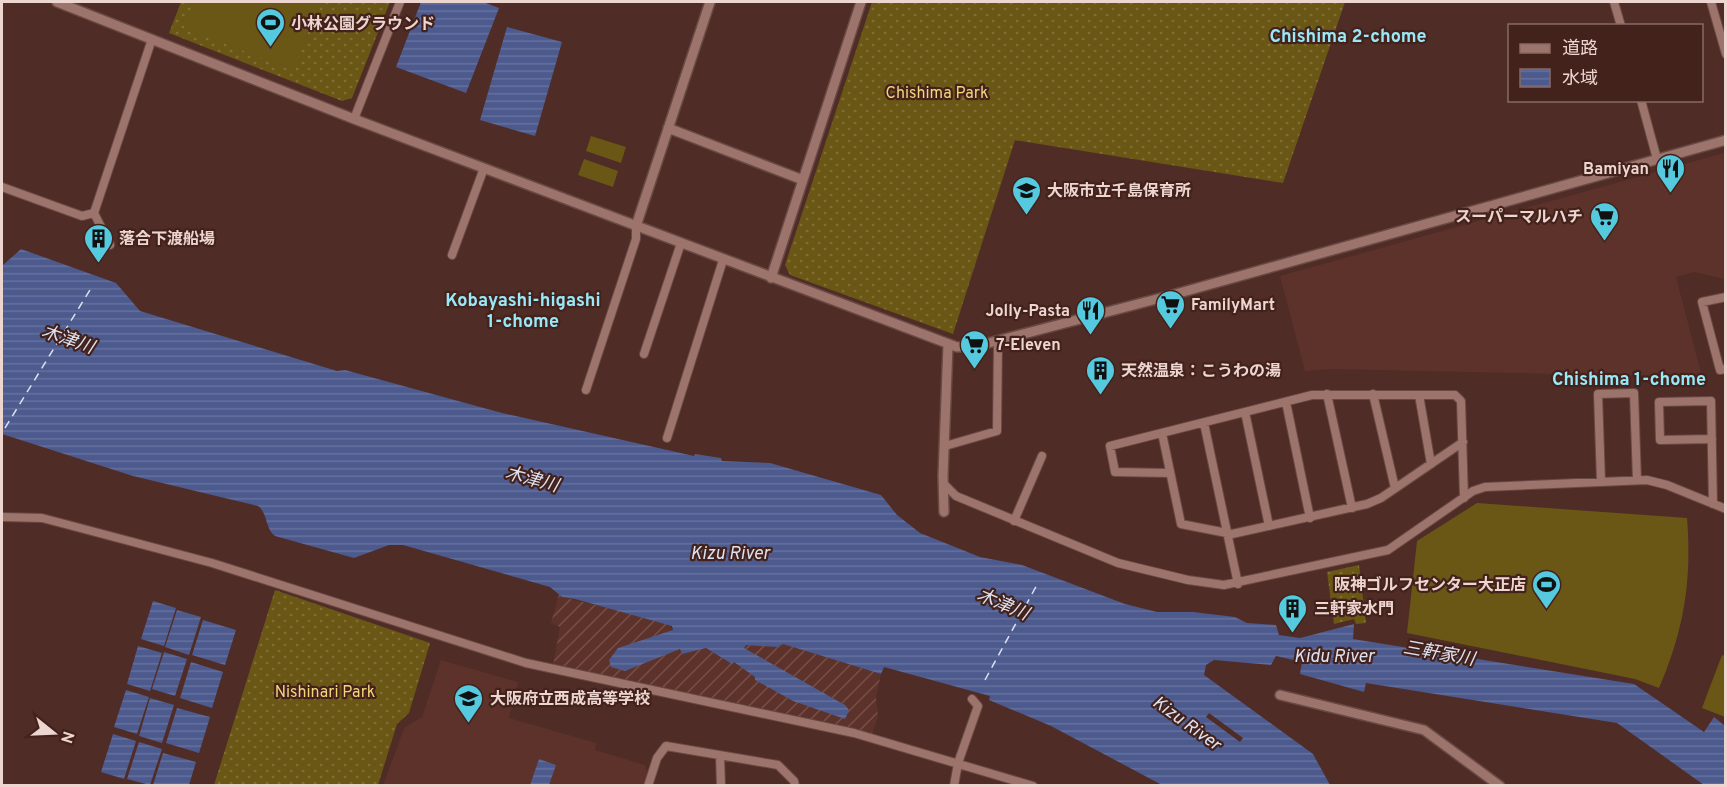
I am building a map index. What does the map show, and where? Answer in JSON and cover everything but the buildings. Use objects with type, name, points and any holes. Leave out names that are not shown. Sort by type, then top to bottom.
[{"type":"street","points":[[57,2],[354,119],[723,260],[948,345],[966,348],[1182,292],[1725,140]]},
{"type":"street","points":[[354,119],[400,2]]},
{"type":"street","points":[[586,390],[636,239],[636,226],[710,2]]},
{"type":"street","points":[[771,278],[861,2]]},
{"type":"street","points":[[1614,2],[1620,24]]},
{"type":"street","points":[[1711,2],[1725,54]]},
{"type":"street","points":[[110,245],[94,213],[152,39]]},
{"type":"street","points":[[1642,102],[1657,159]]},
{"type":"street","points":[[668,128],[803,180]]},
{"type":"street","points":[[452,255],[484,168]]},
{"type":"street","points":[[2,187],[82,216],[94,213]]},
{"type":"street","points":[[644,354],[681,243]]},
{"type":"street","points":[[667,438],[723,260]]},
{"type":"street","points":[[1725,297],[1702,302],[1720,370],[1725,369]]},
{"type":"street","points":[[945,446],[997,431],[998,341]]},
{"type":"street","points":[[944,512],[948,345]]},
{"type":"street","points":[[1601,482],[1598,394],[1610,393],[1634,393],[1637,480]]},
{"type":"street","points":[[1327,394],[1352,508]]},
{"type":"street","points":[[1169,473],[1116,472],[1110,446],[1327,394],[1460,397],[1464,498]]},
{"type":"street","points":[[1373,394],[1395,488]]},
{"type":"street","points":[[1419,395],[1431,464]]},
{"type":"street","points":[[1712,440],[1660,440],[1659,402],[1711,401],[1712,440],[1713,504]]},
{"type":"street","points":[[1286,402],[1310,518]]},
{"type":"street","points":[[1245,412],[1269,526]]},
{"type":"street","points":[[1204,423],[1238,584]]},
{"type":"street","points":[[1162,433],[1181,524],[1227,534],[1310,518],[1381,498],[1463,442]]},
{"type":"street","points":[[1014,521],[1042,456]]},
{"type":"street","points":[[943,483],[956,496],[1119,563],[1204,583],[1238,584],[1388,550],[1473,491],[1497,485],[1637,480],[1667,485],[1725,509]]},
{"type":"street","points":[[2,517],[42,518],[212,563],[526,663],[854,733],[1033,786]]},
{"type":"street","points":[[1280,695],[1424,730],[1500,786]]},
{"type":"street","points":[[954,786],[958,763],[978,706],[972,699]]},
{"type":"street","points":[[648,786],[657,758],[666,746],[778,765],[794,781],[795,786]]},
{"type":"street","points":[[720,756],[721,786]]},
{"type":"shaded area","points":[[1724,153],[1725,279],[1694,272],[1676,277],[1702,377],[1331,369],[1305,371],[1280,276]]},
{"type":"shaded area","points":[[559,594],[562,597],[669,623],[682,654],[706,648],[732,664],[746,644],[778,647],[783,644],[881,674],[876,697],[878,717],[872,733],[553,665],[560,627],[551,623]]},
{"type":"shaded area","name":"大阪府立西成高等学校","points":[[441,660],[518,682],[509,718],[596,743],[595,750],[645,765],[647,772],[643,785],[383,786],[404,728],[422,717]]},
{"type":"green space","points":[[181,2],[390,2],[352,98],[342,101],[169,33]]},
{"type":"green space","name":"小林公園グラウンド","points":[[194,2],[320,2],[293,70],[184,28]]},
{"type":"green space","name":"Chishima Park","points":[[872,2],[1345,2],[1283,183],[1015,140],[953,334],[790,275],[785,265]]},
{"type":"green space","points":[[591,136],[626,147],[621,163],[586,151]]},
{"type":"green space","points":[[584,159],[618,171],[613,187],[578,175]]},
{"type":"green space","name":"阪神ゴルフセンター大正店","points":[[1477,503],[1687,518],[1688,563],[1684,604],[1675,646],[1659,688],[1635,679],[1407,633],[1417,541]]},
{"type":"green space","points":[[1359,565],[1366,623],[1356,624],[1354,619],[1334,624],[1327,572]]},
{"type":"green space","name":"Nishinari Park","points":[[275,590],[430,643],[409,713],[397,724],[378,785],[214,785]]},
{"type":"green space","points":[[1722,655],[1725,656],[1725,717],[1702,708]]},
{"type":"water","points":[[421,2],[483,2],[499,8],[466,93],[396,67]]},
{"type":"water","points":[[507,27],[562,42],[535,136],[480,120]]},
{"type":"water","name":"Kizu River","points":[[21,249],[116,283],[140,311],[337,371],[345,370],[502,413],[694,456],[695,454],[721,458],[722,461],[770,463],[881,495],[897,515],[920,533],[980,557],[1022,565],[1125,604],[1157,612],[1193,612],[1235,617],[1247,623],[1276,625],[1279,635],[1300,638],[1354,624],[1353,639],[1634,684],[1704,732],[1714,717],[1725,726],[1725,785],[1704,785],[1617,723],[1366,683],[1364,692],[1300,674],[1302,662],[1276,656],[1271,665],[1214,660],[1206,665],[1204,675],[1313,754],[1330,785],[1162,785],[1051,726],[989,700],[990,696],[884,667],[881,674],[783,644],[778,647],[746,645],[744,648],[845,705],[849,710],[845,719],[793,701],[755,680],[755,677],[734,662],[732,664],[706,648],[682,654],[680,649],[625,671],[611,667],[609,660],[618,648],[673,630],[672,626],[562,597],[550,587],[403,545],[389,545],[354,558],[275,536],[258,506],[133,476],[2,434],[2,266]],"holes":[[[1209,713],[1243,738],[1240,742],[1206,717]]]},
{"type":"water","points":[[153,601],[176,608],[164,646],[141,639]]},
{"type":"water","points":[[177,610],[201,617],[189,655],[165,647]]},
{"type":"water","points":[[203,620],[236,630],[225,665],[192,655]]},
{"type":"water","points":[[138,646],[162,653],[150,691],[127,684]]},
{"type":"water","points":[[164,652],[187,659],[175,696],[152,689]]},
{"type":"water","points":[[191,662],[223,672],[212,708],[180,698]]},
{"type":"water","points":[[126,690],[149,697],[137,734],[114,727]]},
{"type":"water","points":[[150,698],[174,705],[162,743],[139,736]]},
{"type":"water","points":[[177,708],[210,717],[199,753],[166,743]]},
{"type":"water","points":[[113,734],[136,741],[124,779],[101,772]]},
{"type":"water","points":[[139,742],[162,749],[150,785],[127,779]]},
{"type":"water","points":[[163,753],[196,762],[189,785],[153,785]]},
{"type":"water","points":[[539,759],[556,765],[549,785],[530,785]]},
{"type":"ferry route","points":[[5,428],[93,285]]},
{"type":"ferry route","points":[[985,680],[1038,583]]},
{"type":"place","name":"小林公園グラウンド","points":[[270,48]]},
{"type":"place","name":"Bamiyan","points":[[1670,194]]},
{"type":"place","name":"大阪市立千島保育所","points":[[1026,216]]},
{"type":"place","name":"スーパーマルハチ","points":[[1604,242]]},
{"type":"place","name":"落合下渡船場","points":[[98,264]]},
{"type":"place","name":"FamilyMart","points":[[1170,330]]},
{"type":"place","name":"Jolly-Pasta","points":[[1091,336]]},
{"type":"place","name":"7-Eleven","points":[[975,370]]},
{"type":"place","name":"天然温泉：こうわの湯","points":[[1100,396]]},
{"type":"place","name":"阪神ゴルフセンター大正店","points":[[1547,610]]},
{"type":"place","name":"三軒家水門","points":[[1293,634]]},
{"type":"place","name":"大阪府立西成高等学校","points":[[469,724]]},
{"type":"district","name":"Chishima 2-chome","points":[[1348,36]]},
{"type":"district","name":"Kobayashi-higashi 1-chome","points":[[523,310]]},
{"type":"district","name":"Chishima 1-chome","points":[[1629,379]]},
{"type":"water label","name":"木津川","points":[[68,339]]},
{"type":"water label","name":"木津川","points":[[532,479]]},
{"type":"water label","name":"木津川","points":[[1003,604]]},
{"type":"water label","name":"三軒家川","points":[[1439,653]]},
{"type":"water label","name":"Kidu River","points":[[1334,656]]}]
